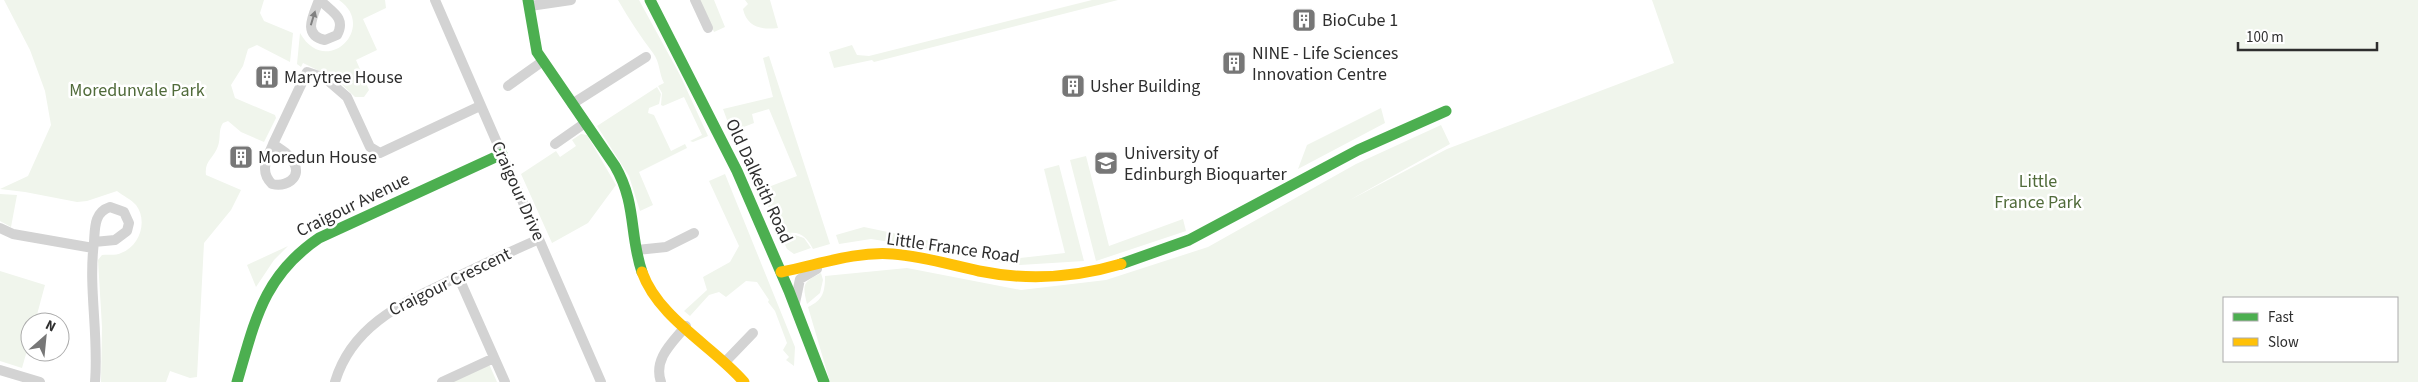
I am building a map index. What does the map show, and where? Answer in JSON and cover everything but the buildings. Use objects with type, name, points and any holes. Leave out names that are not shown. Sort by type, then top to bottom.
[{"type":"street","name":"Craigour Drive","points":[[435,0],[601,382]]},
{"type":"street","points":[[571,0],[529,3],[534,43],[543,61],[615,166],[625,186],[631,204],[641,269],[650,288],[686,326],[726,361],[744,382]]},
{"type":"street","name":"Old Dalkeith Road","points":[[650,0],[723,142],[781,272],[824,382]]},
{"type":"street","points":[[695,0],[708,28]]},
{"type":"street","points":[[572,104],[646,57]]},
{"type":"street","points":[[508,86],[543,61]]},
{"type":"street","points":[[273,144],[307,72],[325,78],[347,97],[370,147],[380,153],[480,106]]},
{"type":"street","name":"Little France Road","points":[[781,272],[839,260],[890,254],[926,259],[995,274],[1029,277],[1073,275],[1097,271],[1152,255],[1200,236],[1355,151],[1403,127],[1446,111]]},
{"type":"street","points":[[555,144],[585,123]]},
{"type":"street","name":"Craigour Avenue","points":[[237,382],[261,303],[275,278],[292,256],[318,238],[502,154]]},
{"type":"street","points":[[0,228],[13,234],[93,245],[95,382]]},
{"type":"street","points":[[637,250],[666,247],[694,233]]},
{"type":"street","name":"Craigour Crescent","points":[[334,382],[348,352],[375,322],[392,309],[539,239]]},
{"type":"street","name":"Little France Road","points":[[795,307],[800,278],[839,260]]},
{"type":"street","points":[[458,276],[505,382]]},
{"type":"street","points":[[661,382],[658,366],[661,358],[686,326]]},
{"type":"street","points":[[726,361],[752,333]]},
{"type":"street","points":[[442,382],[494,358]]},
{"type":"street","points":[[0,370],[40,382]]},
{"type":"green space","name":"Moredunvale Park","points":[[4,0],[264,0],[260,13],[264,21],[293,33],[290,62],[257,45],[248,49],[243,66],[231,85],[235,98],[275,115],[276,118],[264,142],[241,132],[228,121],[223,123],[218,146],[206,166],[206,175],[241,190],[231,210],[204,243],[197,377],[190,378],[170,371],[166,382],[101,382],[102,327],[98,260],[102,255],[116,254],[128,250],[137,239],[142,225],[140,211],[134,203],[117,191],[87,201],[77,202],[0,189],[28,176],[51,125],[45,91],[30,50]]},
{"type":"green space","points":[[339,0],[385,0],[386,8],[363,19],[377,50],[356,60],[369,90],[364,97],[355,97],[336,79],[303,63],[301,67],[297,64],[300,33],[311,46],[323,51],[334,50],[344,44],[351,34],[353,23],[350,11]]},
{"type":"green space","points":[[618,0],[639,0],[680,75],[708,136],[693,142],[690,141],[702,135],[684,97],[663,106],[661,105],[662,93],[658,86],[664,83],[657,60]]},
{"type":"green space","points":[[699,0],[714,0],[725,27],[714,32]]},
{"type":"green space","points":[[745,0],[770,0],[778,28],[761,28],[751,23],[743,9],[748,4]]},
{"type":"green space","points":[[1092,0],[1118,0],[874,62],[872,60],[834,68],[829,52],[852,45],[857,55],[869,56]]},
{"type":"green space","name":"Little France Park","points":[[1652,0],[2418,0],[2418,382],[830,382],[808,307],[822,295],[825,276],[907,268],[1021,290],[1106,280],[1208,247],[1356,164],[1441,125],[1450,144],[1348,201],[1447,149],[1674,63]]},
{"type":"green space","points":[[769,56],[830,244],[813,249],[804,237],[797,233],[789,233],[804,238],[811,248],[794,254],[787,249],[781,236],[787,234],[782,234],[774,216],[758,191],[797,176],[769,109],[752,114],[754,123],[736,130],[730,128],[723,109],[773,97],[763,58]]},
{"type":"green space","points":[[657,87],[661,94],[659,104],[649,108],[648,113],[654,115],[671,151],[685,144],[687,148],[639,172],[653,205],[640,211],[629,176],[597,126]]},
{"type":"green space","points":[[1381,108],[1385,123],[1298,169],[1307,145]]},
{"type":"green space","points":[[581,134],[587,135],[616,185],[588,223],[552,243],[521,174],[556,151],[560,157],[576,146],[572,140]]},
{"type":"green space","points":[[1086,156],[1109,246],[1183,219],[1186,231],[1096,261],[1070,160]]},
{"type":"green space","points":[[1059,165],[1084,261],[1020,265],[983,260],[982,253],[1020,258],[1065,253],[1044,169]]},
{"type":"green space","points":[[725,174],[795,347],[794,366],[786,360],[789,357],[783,350],[787,343],[775,311],[757,282],[746,281],[726,297],[719,292],[709,295],[690,316],[684,311],[707,290],[703,277],[730,262],[739,246],[709,181]]},
{"type":"green space","points":[[0,194],[17,195],[11,227],[0,221]]},
{"type":"green space","points":[[864,227],[954,246],[955,255],[871,239],[839,244],[836,235]]},
{"type":"green space","points":[[288,246],[274,260],[256,287],[247,265]]},
{"type":"green space","points":[[0,271],[45,285],[38,312],[20,312],[20,362],[24,362],[22,368],[0,361]]},
{"type":"green space","points":[[821,273],[823,280],[820,293],[807,304],[805,284]]},
{"type":"green space","points":[[489,364],[497,382],[450,382]]},
{"type":"traffic: fast","points":[[528,0],[537,52],[615,166],[622,180],[630,206],[635,245],[642,272]]},
{"type":"traffic: fast","points":[[650,0],[737,171],[789,291],[824,382]]},
{"type":"traffic: fast","points":[[1121,264],[1189,240],[1358,150],[1446,111]]},
{"type":"traffic: fast","points":[[237,382],[256,320],[264,301],[273,284],[300,253],[319,238],[502,154]]},
{"type":"traffic: slow","points":[[781,272],[837,259],[879,254],[915,257],[979,271],[1033,277],[1068,275],[1121,264]]},
{"type":"traffic: slow","points":[[642,272],[650,289],[661,304],[744,382]]},
{"type":"place","name":"BioCube 1","points":[[1304,20]]},
{"type":"place","name":"NINE - Life Sciences Innovation Centre","points":[[1234,63]]},
{"type":"place","name":"Marytree House","points":[[267,77]]},
{"type":"place","name":"Usher Building","points":[[1073,86]]},
{"type":"place","name":"Moredun House","points":[[241,157]]},
{"type":"place","name":"University of Edinburgh Bioquarter","points":[[1106,163]]}]
